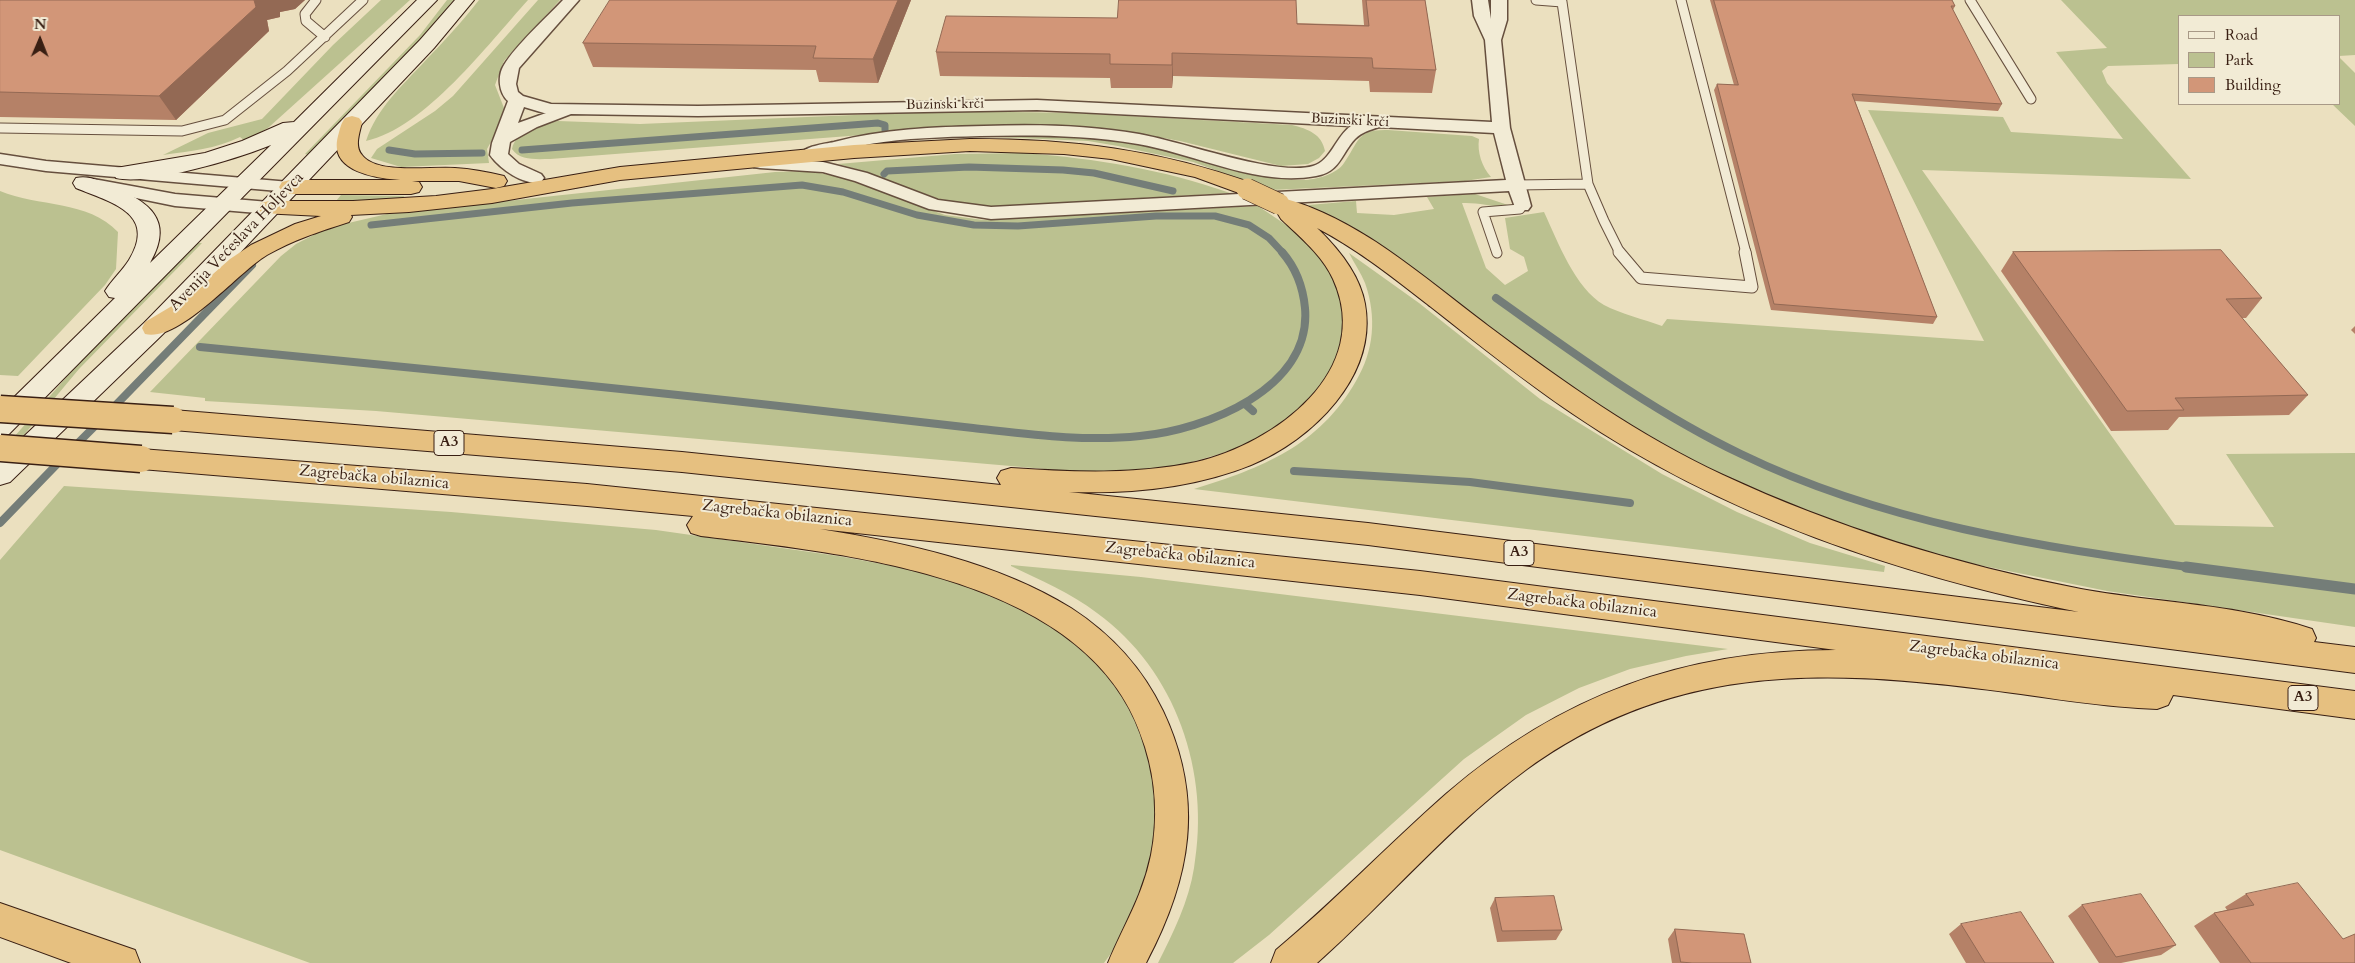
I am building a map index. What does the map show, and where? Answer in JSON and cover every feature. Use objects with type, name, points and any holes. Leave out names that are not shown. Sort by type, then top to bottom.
[{"type":"highway","points":[[352,122],[346,136],[348,153],[357,164],[368,169],[396,174],[458,174],[496,181]]},
{"type":"highway","points":[[290,187],[401,187],[535,178],[595,177],[808,155],[964,145],[1042,145],[1121,154],[1158,162],[1214,177],[1247,189],[1320,220],[1344,233],[1393,266],[1550,384],[1614,428],[1660,455],[1770,508],[1862,543],[2024,588],[2084,601],[2260,627],[2318,642],[2355,655]]},
{"type":"highway","points":[[269,208],[347,209],[398,205],[490,196],[595,177]]},
{"type":"highway","points":[[682,462],[745,454],[1082,483],[1157,478],[1194,472],[1248,455],[1281,438],[1304,421],[1329,395],[1345,367],[1355,332],[1351,296],[1335,264],[1324,248],[1279,204]]},
{"type":"highway","points":[[154,328],[196,303],[238,264],[280,238],[328,221],[398,205]]},
{"type":"highway","name":"A3","points":[[0,409],[173,420],[682,462],[1378,535],[2355,660]]},
{"type":"highway","name":"Zagrebačka obilaznica","points":[[0,448],[587,495],[982,534],[1420,583],[2355,705]]},
{"type":"highway","points":[[587,495],[613,508],[643,518],[841,544],[923,561],[982,580],[1030,600],[1074,626],[1102,649],[1129,680],[1149,714],[1164,750],[1171,788],[1171,835],[1165,870],[1151,914],[1140,939],[1126,963]]},
{"type":"highway","points":[[1289,963],[1443,818],[1515,760],[1551,735],[1596,711],[1646,691],[1694,678],[1742,669],[1835,663],[1903,667],[2142,695],[2196,695],[2251,690]]},
{"type":"highway","points":[[0,920],[122,963]]},
{"type":"main road","points":[[0,427],[428,0]]},
{"type":"main road","name":"Avenija Većeslava Holjevca","points":[[0,475],[154,328],[441,30],[465,0]]},
{"type":"main road","points":[[124,173],[182,166],[225,156],[262,142],[319,109]]},
{"type":"main road","points":[[84,182],[131,204],[142,213],[150,229],[149,238],[135,268],[102,309],[100,327]]},
{"type":"street","points":[[535,178],[522,174],[504,161],[498,150],[513,118],[517,100],[510,94],[508,84],[512,68],[571,0]]},
{"type":"street","points":[[1502,1],[1493,40],[1501,128],[1522,206]]},
{"type":"street","points":[[1480,5],[1486,28],[1493,40]]},
{"type":"street","name":"Buzinski krči","points":[[517,100],[537,107],[577,110],[747,111],[997,104],[1501,128]]},
{"type":"street","points":[[504,138],[531,123],[577,110]]},
{"type":"street","points":[[1294,119],[1325,132],[1335,141],[1339,148]]},
{"type":"street","points":[[808,155],[845,142],[873,137],[953,132],[1057,131],[1159,142],[1262,169],[1303,173],[1327,167],[1333,162],[1339,148],[1352,131],[1377,122]]},
{"type":"street","points":[[0,159],[46,166],[290,187]]},
{"type":"street","points":[[740,163],[823,167],[861,177],[936,204],[991,213],[1059,211],[1516,185]]},
{"type":"street","points":[[46,166],[52,173],[65,178],[175,200],[269,208]]},
{"type":"lane","points":[[316,0],[305,14],[306,21],[325,37]]},
{"type":"lane","points":[[0,128],[182,131],[225,120],[287,71],[363,0]]},
{"type":"lane","points":[[1536,0],[1562,1],[1580,139],[1588,184],[1614,239],[1634,273],[1641,278],[1752,287],[1745,249],[1681,0]]},
{"type":"lane","points":[[1970,0],[2031,100]]},
{"type":"lane","points":[[1480,5],[1502,1]]},
{"type":"lane","points":[[1516,185],[1588,184]]},
{"type":"lane","points":[[1497,253],[1483,212],[1508,212],[1520,210],[1522,206]]},
{"type":"green space","points":[[381,0],[410,0],[268,128],[245,141],[240,137],[212,147],[163,155],[208,133],[262,119],[333,45]]},
{"type":"green space","points":[[447,0],[454,0],[427,33],[309,155],[305,154],[420,35]]},
{"type":"green space","points":[[479,0],[528,0],[475,61],[433,102],[411,120],[388,133],[366,141],[377,118],[391,98]]},
{"type":"green space","points":[[538,0],[560,0],[504,61],[495,85],[504,108],[502,122],[487,149],[489,163],[401,167],[371,158],[377,149],[435,111],[453,96]]},
{"type":"green space","points":[[2061,0],[2355,0],[2355,55],[2340,56],[2340,15],[2178,15],[2178,64],[2108,66],[2102,71],[2107,83],[2191,179],[1922,170],[2175,525],[2274,527],[2226,454],[2355,453],[2355,627],[2107,591],[1949,559],[1806,513],[1695,464],[1606,412],[1351,230],[1308,205],[1356,201],[1357,213],[1394,215],[1434,209],[1427,197],[1475,194],[1511,206],[1462,203],[1486,268],[1505,285],[1528,271],[1524,257],[1510,249],[1505,218],[1544,212],[1561,250],[1584,288],[1604,305],[1662,326],[1667,319],[1984,341],[1868,110],[2003,117],[2011,132],[2123,139],[2056,52],[2107,48]]},
{"type":"green space","points":[[2340,58],[2355,73],[2355,126],[2333,105],[2340,105]]},
{"type":"green space","points":[[950,111],[1073,113],[1292,125],[1303,128],[1317,136],[1321,140],[1325,151],[1319,158],[1308,164],[1281,166],[1180,141],[1135,133],[1047,125],[992,125],[550,159],[534,159],[519,156],[512,149],[514,142],[524,132],[537,126],[558,121],[640,124]]},
{"type":"green space","points":[[1378,130],[1472,136],[1479,139],[1481,159],[1491,177],[1465,181],[1271,190],[1193,162],[1118,146],[1088,141],[973,136],[1044,136],[1116,141],[1192,155],[1279,178],[1303,180],[1320,178],[1341,167],[1364,134]]},
{"type":"green space","points":[[1026,153],[1078,158],[1129,166],[1180,177],[1230,193],[983,207],[939,199],[860,170],[838,164],[955,154]]},
{"type":"green space","points":[[809,171],[840,177],[945,215],[984,220],[1258,206],[1310,241],[1333,274],[1347,325],[1333,370],[1298,411],[1273,430],[1243,447],[1182,465],[1132,471],[1080,472],[376,411],[205,401],[205,398],[150,392],[281,256],[296,244],[327,228],[387,214],[775,172]]},
{"type":"green space","points":[[0,191],[30,200],[78,209],[106,222],[118,232],[116,269],[105,285],[18,376],[0,375]]},
{"type":"green space","points":[[341,195],[404,196],[403,199],[336,201]]},
{"type":"green space","points":[[197,243],[202,243],[79,369],[23,436],[0,460],[0,453],[92,348]]},
{"type":"green space","points":[[1349,253],[1419,303],[1540,399],[1662,474],[1737,512],[1810,543],[1885,566],[1884,572],[1194,489],[1243,472],[1287,452],[1325,422],[1356,381],[1367,358],[1372,334],[1372,321],[1369,296],[1365,283]]},
{"type":"green space","points":[[64,486],[451,512],[656,530],[838,556],[931,573],[988,594],[1048,622],[1106,668],[1144,725],[1157,800],[1153,860],[1139,902],[1120,941],[1104,963],[310,963],[0,850],[0,560]]},
{"type":"green space","points":[[1011,565],[1141,577],[1728,649],[1686,656],[1630,669],[1579,688],[1526,715],[1464,759],[1269,935],[1233,963],[1158,963],[1175,928],[1192,880],[1198,832],[1197,796],[1192,761],[1182,726],[1167,694],[1148,664],[1125,636],[1077,599]]},
{"type":"building","points":[[0,0],[254,0],[256,7],[159,96],[0,92]]},
{"type":"building","points":[[610,0],[898,0],[873,59],[813,58],[816,46],[583,43]]},
{"type":"building","points":[[1119,0],[1296,0],[1297,24],[1369,26],[1366,0],[1425,0],[1436,70],[1373,68],[1372,58],[1172,53],[1172,65],[1110,64],[1110,54],[936,52],[946,16],[1117,18]]},
{"type":"building","points":[[1714,0],[1952,0],[1955,6],[1951,6],[2002,104],[1852,94],[1937,317],[1774,304],[1717,84],[1738,85]]},
{"type":"building","points":[[2221,250],[2262,298],[2226,299],[2308,395],[2175,398],[2184,410],[2127,411],[2013,252]]},
{"type":"building","points":[[2298,883],[2343,939],[2355,934],[2355,963],[2251,963],[2214,913],[2254,905],[2246,894]]},
{"type":"building","points":[[2141,894],[2176,945],[2116,957],[2082,905]]},
{"type":"building","points":[[1554,896],[1562,930],[1502,931],[1495,898]]},
{"type":"building","points":[[2021,912],[2054,963],[1985,963],[1961,924]]},
{"type":"building","points":[[1675,929],[1744,934],[1751,963],[1681,962]]},
{"type":"waterway","points":[[522,150],[878,123],[885,125],[885,130]]},
{"type":"waterway","points":[[389,150],[415,154],[482,153]]},
{"type":"waterway","points":[[884,174],[887,171],[969,167],[1063,170],[1094,173],[1173,191]]},
{"type":"waterway","points":[[371,225],[572,203],[802,185],[843,192],[917,215],[974,225],[1018,226],[1156,216],[1215,216],[1249,225],[1269,238],[1283,253]]},
{"type":"waterway","points":[[200,347],[641,391],[1035,435],[1119,438],[1166,432],[1194,425],[1223,414],[1250,400],[1273,383],[1291,361],[1303,337],[1305,308],[1298,278],[1282,252]]},
{"type":"waterway","points":[[109,412],[252,265]]},
{"type":"waterway","points":[[1496,298],[1615,381],[1677,420],[1708,438],[1795,478],[1850,498],[1906,515],[1963,529],[2079,551],[2195,568]]},
{"type":"waterway","points":[[1245,404],[1253,411]]},
{"type":"waterway","points":[[72,449],[100,421]]},
{"type":"waterway","points":[[0,523],[63,458]]},
{"type":"waterway","points":[[1294,471],[1470,482],[1630,503]]},
{"type":"waterway","points":[[2186,567],[2355,589]]}]
